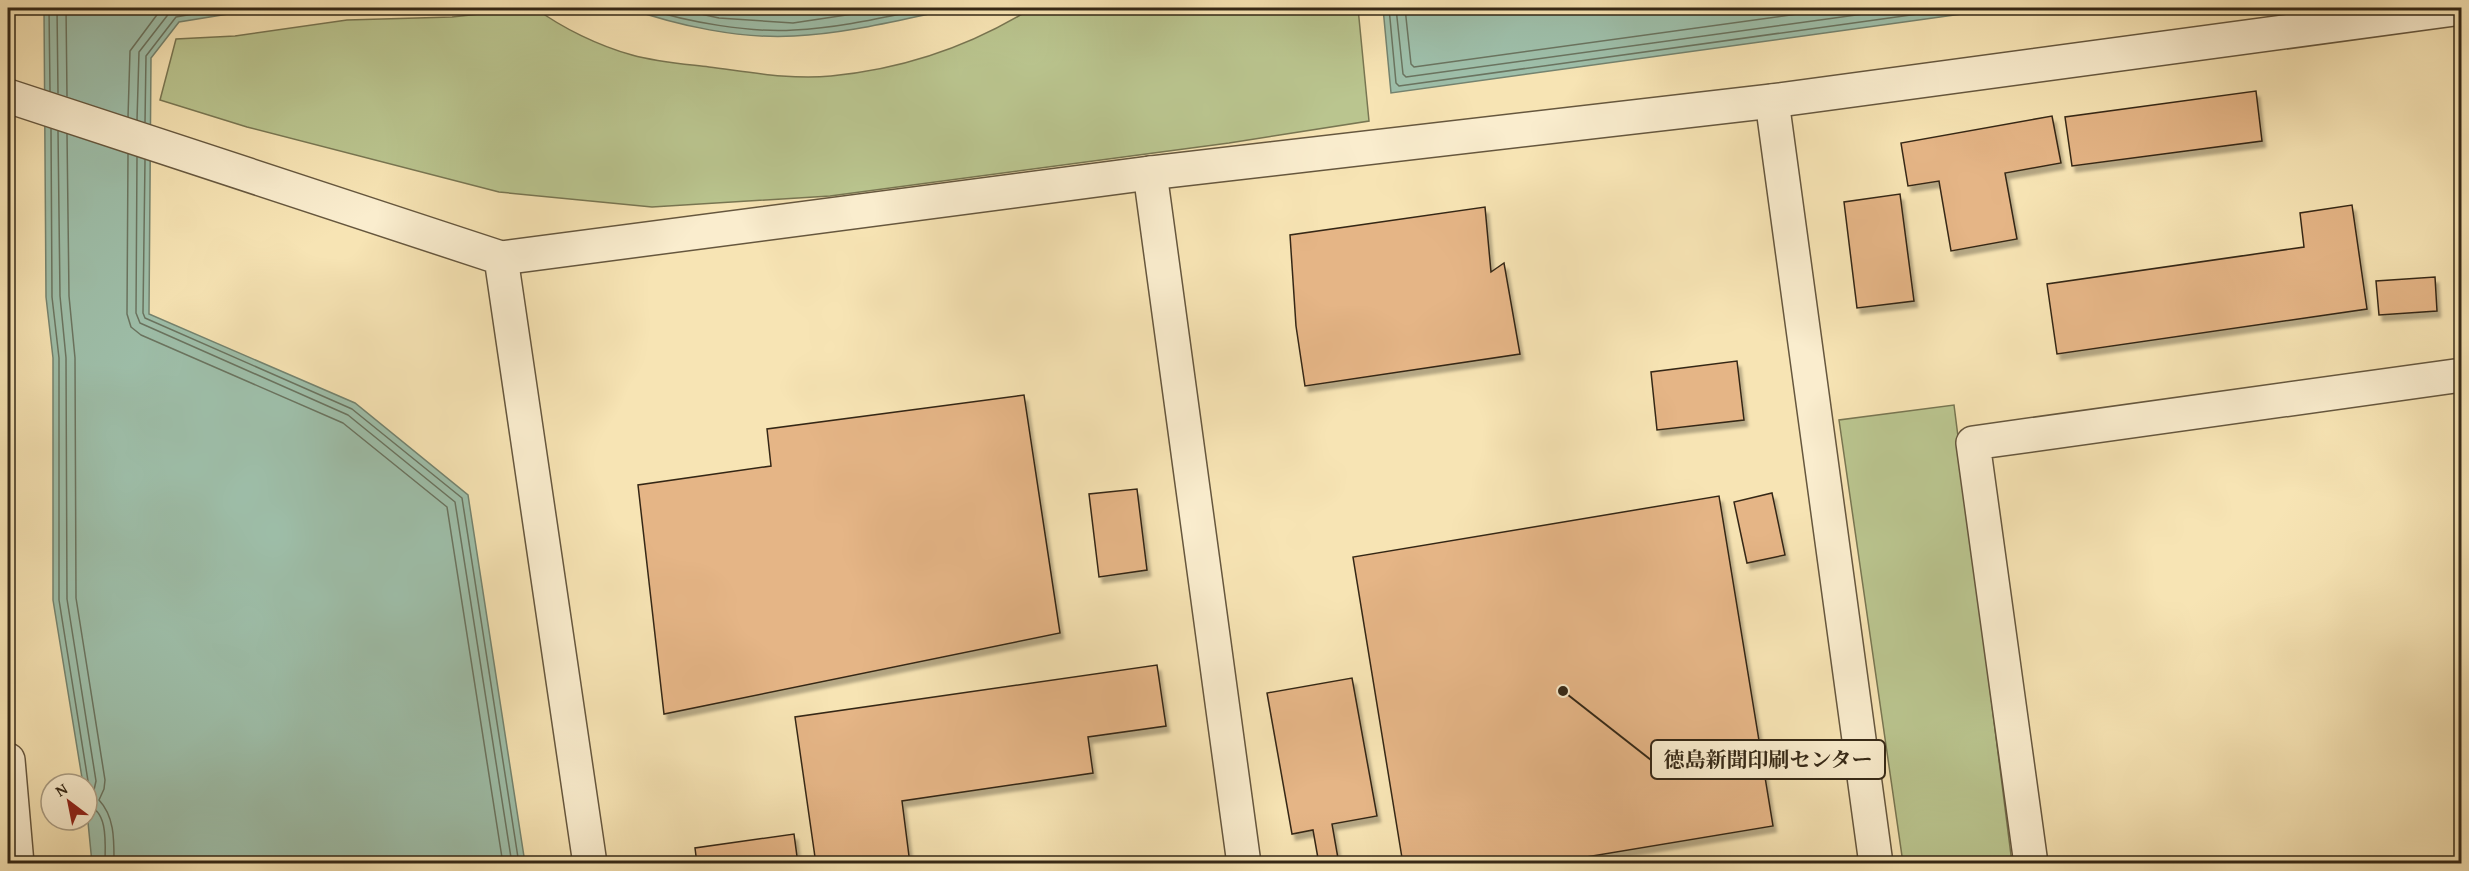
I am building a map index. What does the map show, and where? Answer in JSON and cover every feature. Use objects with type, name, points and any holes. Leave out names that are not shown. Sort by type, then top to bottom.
[{"type":"street","points":[[22,101],[501,258],[1150,173],[1772,101],[2462,8]]},
{"type":"street","points":[[1772,101],[1876,864]]},
{"type":"street","points":[[1150,173],[1244,864]]},
{"type":"street","points":[[501,258],[590,864]]},
{"type":"street","points":[[2031,864],[1972,443],[2462,375]]},
{"type":"street","points":[[8,760],[17,864]]},
{"type":"green space","points":[[535,8],[581,36],[632,55],[770,75],[816,77],[885,68],[936,54],[985,34],[1032,8],[1358,8],[1369,121],[1229,143],[830,196],[652,207],[499,192],[247,127],[160,100],[176,39],[235,36],[347,20],[452,17]]},
{"type":"green space","points":[[1954,405],[2012,863],[1903,863],[1839,420]]},
{"type":"water","points":[[44,8],[265,8],[179,22],[151,58],[149,314],[355,403],[468,495],[525,863],[92,863],[89,832],[99,832],[99,772],[81,772],[53,600],[53,358],[46,297]]},
{"type":"water","points":[[628,8],[947,8],[938,12],[848,30],[812,35],[773,36],[731,33],[688,26]]},
{"type":"water","points":[[1383,8],[2005,8],[1391,93]]},
{"type":"building","points":[[2256,91],[2262,141],[2072,166],[2065,117]]},
{"type":"building","points":[[2052,116],[2061,163],[2005,173],[2017,239],[1951,251],[1939,181],[1908,186],[1901,143]]},
{"type":"building","points":[[1900,194],[1914,301],[1857,308],[1844,202]]},
{"type":"building","points":[[2352,205],[2367,309],[2057,354],[2047,284],[2304,247],[2300,213]]},
{"type":"building","points":[[1485,207],[1491,272],[1504,263],[1520,354],[1305,386],[1296,326],[1290,235]]},
{"type":"building","points":[[2435,277],[2437,311],[2379,315],[2376,281]]},
{"type":"building","points":[[1737,361],[1744,420],[1657,430],[1651,372]]},
{"type":"building","points":[[1024,395],[1060,633],[664,714],[638,485],[771,466],[767,429]]},
{"type":"building","points":[[1137,489],[1147,570],[1099,577],[1089,494]]},
{"type":"building","points":[[1772,493],[1785,555],[1747,563],[1734,502]]},
{"type":"building","points":[[1719,496],[1773,826],[1544,864],[1403,864],[1353,557]]},
{"type":"building","points":[[1157,665],[1166,726],[1088,737],[1093,773],[902,801],[910,864],[816,864],[795,717]]},
{"type":"building","points":[[1352,678],[1377,816],[1332,824],[1339,864],[1319,864],[1313,830],[1292,834],[1267,693]]},
{"type":"building","points":[[794,834],[798,864],[697,864],[695,848]]},
{"type":"place","name":"徳島新聞印刷センター","points":[[1563,691]]}]
